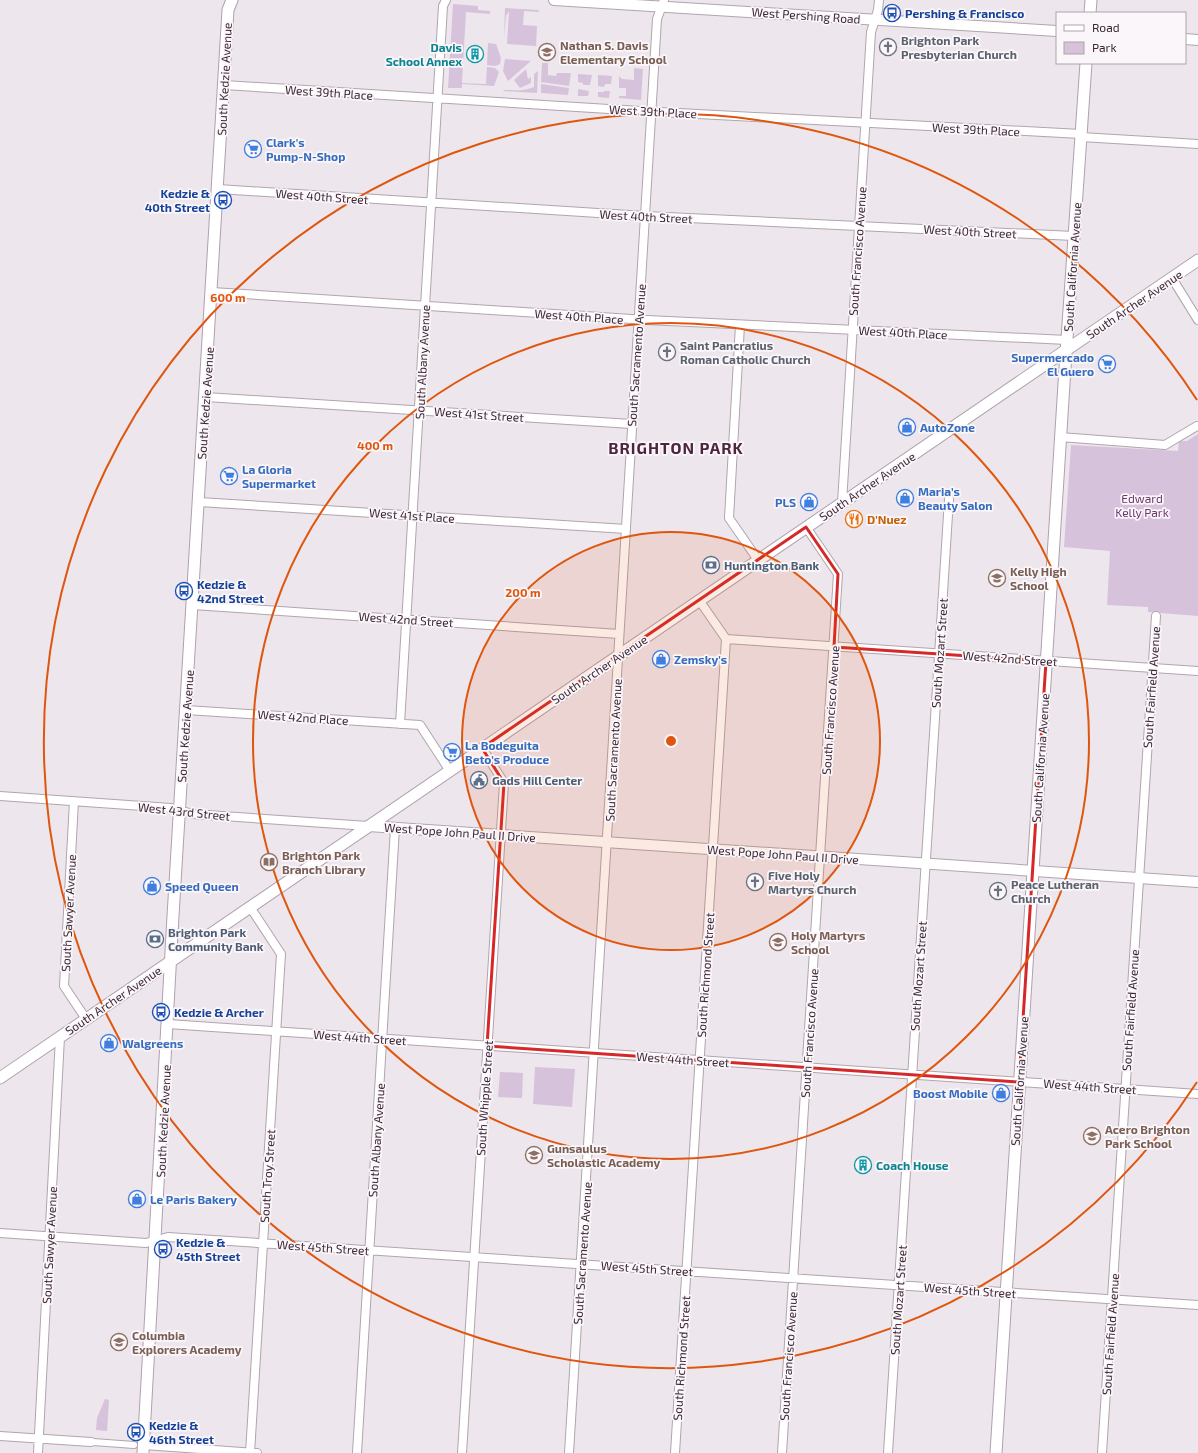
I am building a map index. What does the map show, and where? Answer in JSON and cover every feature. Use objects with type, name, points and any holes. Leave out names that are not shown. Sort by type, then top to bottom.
[{"type":"main road","name":"South Kedzie Avenue","points":[[140,1448],[156,1240],[171,961],[228,10],[232,0]]},
{"type":"main road","points":[[1090,12],[1091,0]]},
{"type":"main road","name":"South California Avenue","points":[[996,1453],[1060,437],[1086,64]]},
{"type":"main road","name":"South Archer Avenue","points":[[0,1078],[842,503],[1066,345],[1198,260]]},
{"type":"street","name":"South Albany Avenue","points":[[400,724],[443,6],[446,0]]},
{"type":"street","name":"West Pershing Road","points":[[554,0],[663,3],[875,20],[1056,31]]},
{"type":"street","name":"South Francisco Avenue","points":[[842,503],[871,32],[878,10],[879,0]]},
{"type":"street","name":"South Sacramento Avenue","points":[[569,1453],[608,842],[619,634],[657,19],[663,3]]},
{"type":"street","points":[[1186,39],[1198,40]]},
{"type":"street","name":"West 39th Place","points":[[224,85],[1198,144]]},
{"type":"street","name":"West 40th Street","points":[[218,189],[645,216],[1074,236]]},
{"type":"street","points":[[1172,278],[1198,320]]},
{"type":"street","name":"West 40th Place","points":[[212,292],[639,320],[852,330],[1066,345]]},
{"type":"street","points":[[740,325],[729,518],[758,560]]},
{"type":"street","name":"West 41st Street","points":[[206,397],[632,424]]},
{"type":"street","points":[[1060,437],[1165,445],[1197,426]]},
{"type":"street","name":"South Mozart Street","points":[[888,1453],[949,499]]},
{"type":"street","name":"West 41st Place","points":[[199,502],[626,528]]},
{"type":"street","name":"South Francisco Avenue","points":[[782,1453],[838,574],[806,527]]},
{"type":"street","points":[[699,600],[726,640]]},
{"type":"street","name":"West 42nd Street","points":[[193,605],[619,634]]},
{"type":"street","name":"South Fairfield Avenue","points":[[1102,1453],[1156,616]]},
{"type":"street","name":"West 42nd Street","points":[[726,640],[1198,671]]},
{"type":"street","name":"South Richmond Street","points":[[675,1453],[726,640]]},
{"type":"street","name":"West 42nd Place","points":[[186,710],[420,725],[450,771]]},
{"type":"street","name":"South Whipple Street","points":[[462,1453],[504,783],[482,748]]},
{"type":"street","name":"West 43rd Street","points":[[0,796],[171,808],[193,814],[368,826]]},
{"type":"street","name":"South Sawyer Avenue","points":[[74,801],[64,986],[86,1019]]},
{"type":"street","name":"West Pope John Paul II Drive","points":[[368,826],[1198,882]]},
{"type":"street","name":"South Albany Avenue","points":[[357,1453],[395,828]]},
{"type":"street","name":"South Troy Street","points":[[250,907],[281,954],[250,1453]]},
{"type":"street","name":"West 44th Street","points":[[168,1024],[1198,1094]]},
{"type":"street","name":"South Sawyer Avenue","points":[[38,1453],[60,1037]]},
{"type":"street","name":"West 45th Street","points":[[0,1233],[146,1243],[168,1237],[1198,1305]]},
{"type":"street","points":[[0,1436],[92,1442],[140,1448],[257,1453]]},
{"type":"highlighted area","points":[[806,527],[838,574],[834,647],[1046,661],[1019,1082],[487,1046],[504,783],[482,748]]},
{"type":"green space","points":[[453,4],[478,6],[478,10],[490,11],[490,14],[466,12],[462,83],[486,84],[487,67],[495,68],[499,72],[494,86],[462,84],[462,88],[448,88]]},
{"type":"green space","points":[[505,8],[539,10],[538,12],[524,11],[523,25],[537,26],[536,46],[507,44],[509,11],[506,16],[504,37]]},
{"type":"green space","points":[[488,43],[496,44],[501,58],[500,64],[495,66],[487,65]]},
{"type":"green space","points":[[505,59],[531,61],[508,81],[503,71]]},
{"type":"green space","points":[[542,63],[548,63],[548,75],[556,76],[557,73],[571,73],[569,86],[541,82]]},
{"type":"green space","points":[[634,68],[643,69],[641,100],[619,98],[619,96],[626,96],[626,88],[619,88],[619,76],[622,79],[634,80]]},
{"type":"green space","points":[[526,69],[528,79],[531,77],[531,83],[520,88],[514,80]]},
{"type":"green space","points":[[538,71],[537,93],[503,91],[522,90],[534,87],[534,74]]},
{"type":"green space","points":[[578,74],[592,75],[590,85],[583,85],[583,83],[578,82]]},
{"type":"green space","points":[[598,75],[612,76],[611,84],[605,84],[604,87],[598,86]]},
{"type":"green space","points":[[541,84],[569,88],[568,95],[541,93]]},
{"type":"green space","points":[[578,89],[589,91],[588,96],[578,96]]},
{"type":"green space","points":[[610,91],[609,98],[598,97],[598,92]]},
{"type":"green space","name":"Edward Kelly Park","points":[[1198,434],[1198,616],[1148,612],[1148,607],[1107,605],[1110,551],[1064,547],[1071,445],[1178,451],[1179,441],[1187,441]]},
{"type":"green space","points":[[535,1067],[575,1069],[572,1107],[533,1104]]},
{"type":"green space","points":[[500,1072],[523,1073],[522,1098],[498,1097]]},
{"type":"green space","points":[[105,1399],[109,1400],[107,1431],[96,1430],[97,1418]]},
{"type":"place","name":"Pershing & Francisco","points":[[892,13]]},
{"type":"place","name":"Brighton Park Presbyterian Church","points":[[888,47]]},
{"type":"place","name":"Nathan S. Davis Elementary School","points":[[547,52]]},
{"type":"place","name":"Davis School Annex","points":[[475,54]]},
{"type":"place","name":"Clark's Pump-N-Shop","points":[[253,149]]},
{"type":"place","name":"Kedzie & 40th Street","points":[[223,200]]},
{"type":"place","name":"Saint Pancratius Roman Catholic Church","points":[[667,352]]},
{"type":"place","name":"Supermercado El Guero","points":[[1107,364]]},
{"type":"place","name":"AutoZone","points":[[907,427]]},
{"type":"place","name":"La Gloria Supermarket","points":[[229,476]]},
{"type":"place","name":"Maria’s Beauty Salon","points":[[905,498]]},
{"type":"place","name":"PLS","points":[[809,502]]},
{"type":"place","name":"D'Nuez","points":[[854,519]]},
{"type":"place","name":"Huntington Bank","points":[[711,565]]},
{"type":"place","name":"Kelly High School","points":[[997,578]]},
{"type":"place","name":"Kedzie & 42nd Street","points":[[184,591]]},
{"type":"place","name":"Zemsky's","points":[[661,659]]},
{"type":"place","name":"La Bodeguita Beto’s Produce","points":[[452,752]]},
{"type":"place","name":"Gads Hill Center","points":[[479,780]]},
{"type":"place","name":"Brighton Park Branch Library","points":[[269,862]]},
{"type":"place","name":"Five Holy Martyrs Church","points":[[755,882]]},
{"type":"place","name":"Speed Queen","points":[[152,886]]},
{"type":"place","name":"Peace Lutheran Church","points":[[998,891]]},
{"type":"place","name":"Brighton Park Community Bank","points":[[155,939]]},
{"type":"place","name":"Holy Martyrs School","points":[[778,942]]},
{"type":"place","name":"Kedzie & Archer","points":[[161,1012]]},
{"type":"place","name":"Walgreens","points":[[109,1043]]},
{"type":"place","name":"Boost Mobile","points":[[1001,1093]]},
{"type":"place","name":"Acero Brighton Park School","points":[[1092,1136]]},
{"type":"place","name":"Gunsaulus Scholastic Academy","points":[[534,1155]]},
{"type":"place","name":"Coach House","points":[[863,1165]]},
{"type":"place","name":"Le Paris Bakery","points":[[137,1199]]},
{"type":"place","name":"Kedzie & 45th Street","points":[[163,1249]]},
{"type":"place","name":"Columbia Explorers Academy","points":[[119,1342]]},
{"type":"place","name":"Kedzie & 46th Street","points":[[136,1432]]},
{"type":"district","name":"BRIGHTON PARK","points":[[676,447]]}]
